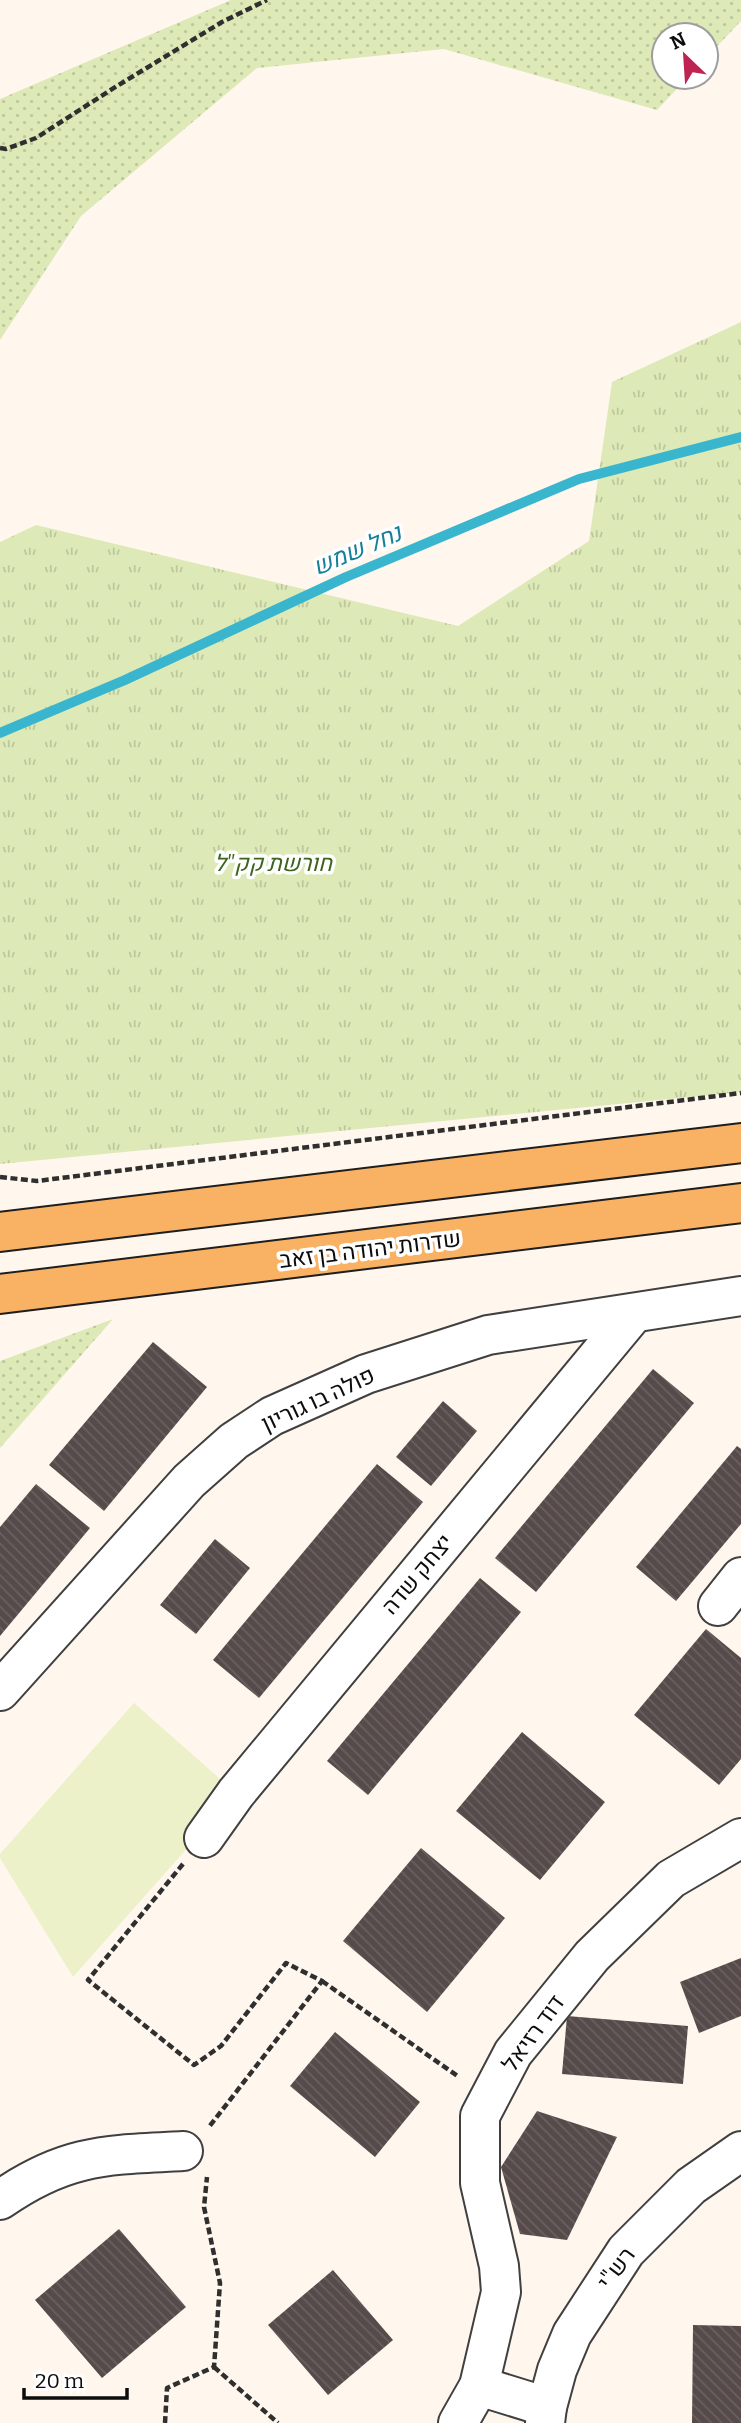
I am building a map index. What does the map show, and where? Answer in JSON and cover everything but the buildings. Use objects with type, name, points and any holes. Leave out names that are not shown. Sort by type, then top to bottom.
[{"type":"main road","points":[[0,1232],[741,1143]]},
{"type":"main road","name":"שדרות יהודה בן זאב","points":[[0,1294],[741,1203]]},
{"type":"street","name":"פולה בו גוריון","points":[[0,1691],[189,1481],[234,1441],[272,1416],[366,1374],[488,1335],[741,1296]]},
{"type":"street","name":"יצחק שדה","points":[[204,1838],[236,1793],[634,1313]]},
{"type":"street","name":"דוד רזיאל","points":[[458,2423],[479,2386],[501,2292],[499,2266],[480,2183],[480,2116],[513,2053],[592,1956],[671,1879],[741,1838]]},
{"type":"street","points":[[0,2200],[28,2181],[63,2165],[106,2155],[201,2151]]},
{"type":"street","name":"רש\"י","points":[[546,2415],[557,2370],[572,2334],[626,2251],[691,2186],[741,2151]]},
{"type":"street","points":[[479,2386],[546,2415]]},
{"type":"path","points":[[0,148],[6,149],[36,138],[222,22],[267,0]]},
{"type":"path","points":[[0,1177],[37,1181],[741,1094]]},
{"type":"path","points":[[204,1838],[88,1980],[194,2065],[221,2046],[286,1963],[322,1981],[490,2098]]},
{"type":"path","points":[[214,2367],[220,2283],[204,2207],[201,2151],[213,2124],[322,1981]]},
{"type":"path","points":[[201,2151],[213,2124]]},
{"type":"path","points":[[165,2423],[167,2388],[214,2367]]},
{"type":"path","points":[[214,2367],[278,2423]]},
{"type":"green space","points":[[231,0],[741,0],[741,21],[720,43],[720,21],[650,21],[650,91],[675,91],[657,110],[444,49],[257,68],[81,216],[0,340],[0,99]]},
{"type":"green space","name":"חורשת קק\"ל","points":[[741,322],[741,1092],[0,1164],[0,542],[36,525],[458,626],[589,541],[612,382]]},
{"type":"green space","points":[[113,1319],[0,1448],[0,1361]]},
{"type":"green space","points":[[134,1703],[236,1793],[73,1977],[0,1854]]},
{"type":"waterway","name":"נחל שמש","points":[[0,733],[125,680],[346,577],[579,479],[741,437]]}]
